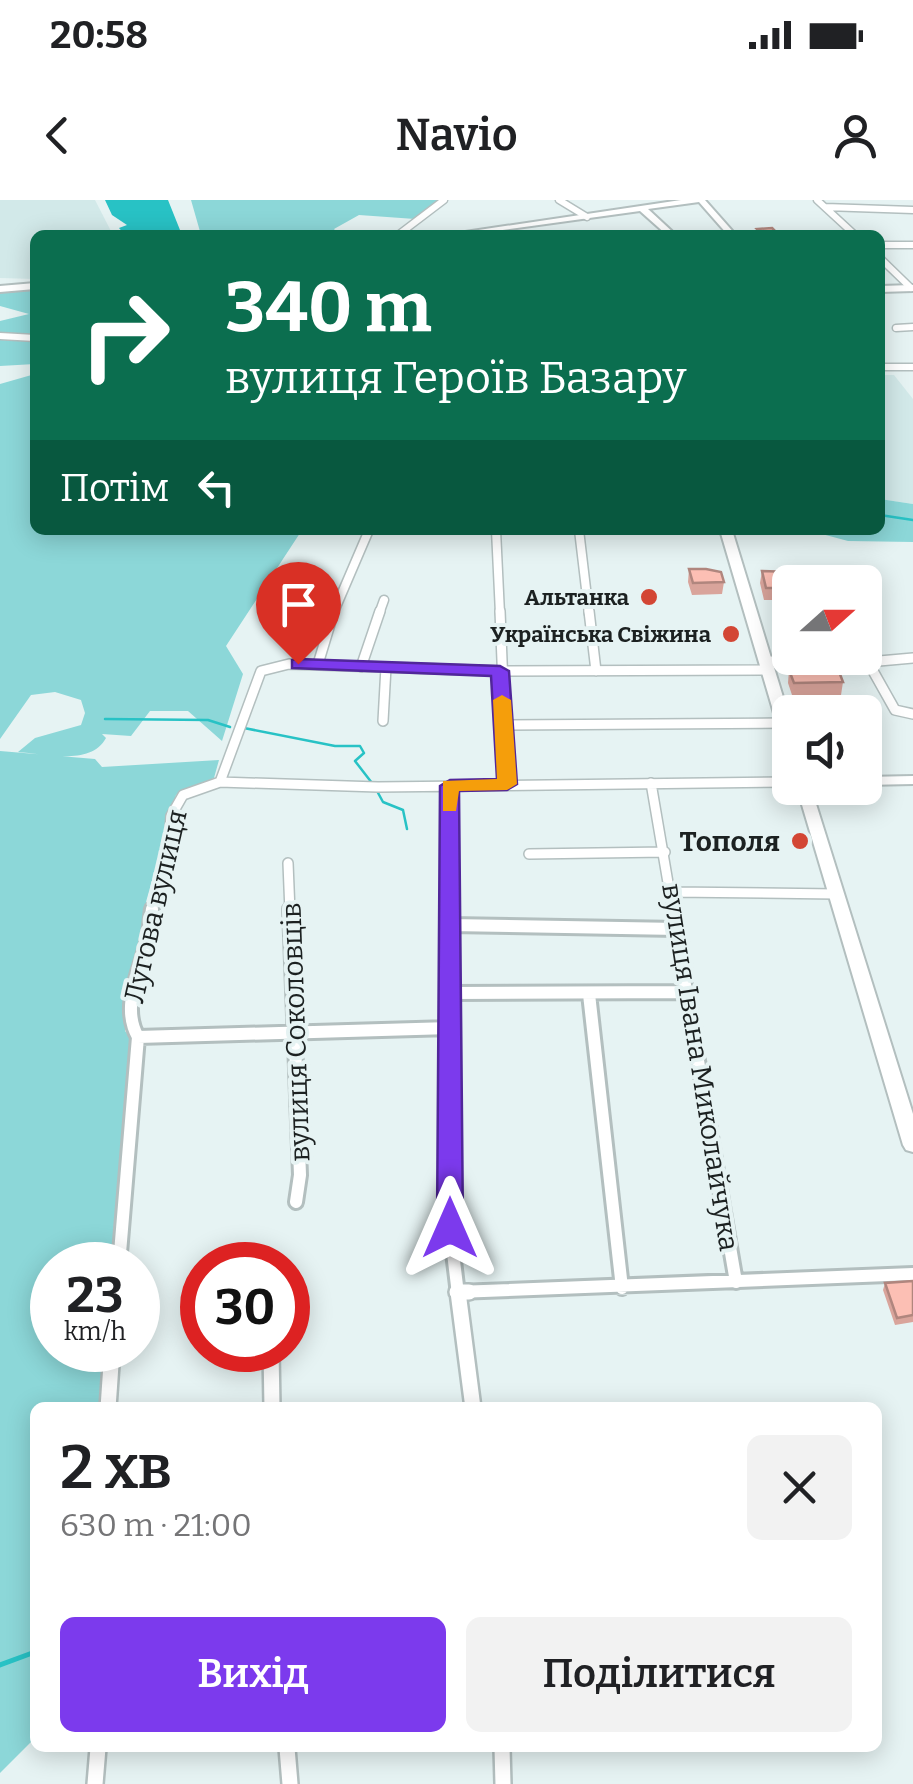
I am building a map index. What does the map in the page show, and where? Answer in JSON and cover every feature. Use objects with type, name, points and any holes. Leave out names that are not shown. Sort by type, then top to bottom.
[{"type":"street","points":[[405,230],[444,200]]},
{"type":"street","points":[[560,200],[587,217]]},
{"type":"street","points":[[487,230],[699,200],[727,230]]},
{"type":"street","points":[[817,200],[850,230]]},
{"type":"street","points":[[825,207],[913,210]]},
{"type":"street","points":[[642,208],[667,230]]},
{"type":"street","points":[[885,246],[913,245]]},
{"type":"street","points":[[885,263],[912,288]]},
{"type":"street","points":[[1,288],[30,286]]},
{"type":"street","points":[[885,289],[912,288]]},
{"type":"street","points":[[896,328],[913,327]]},
{"type":"street","points":[[0,336],[30,338]]},
{"type":"street","points":[[885,367],[913,367]]},
{"type":"street","points":[[368,535],[338,600],[318,664],[500,671],[772,665]]},
{"type":"street","points":[[496,535],[507,784]]},
{"type":"street","points":[[580,535],[596,671]]},
{"type":"street","points":[[727,535],[775,695]]},
{"type":"street","points":[[361,666],[384,600]]},
{"type":"street","points":[[882,661],[913,658]]},
{"type":"street","name":"Лугова вулиця","points":[[121,1242],[138,1036],[130,1023],[134,981],[146,949],[152,898],[170,845],[171,816],[185,793],[220,782],[260,673],[268,668],[318,664]]},
{"type":"street","points":[[382,720],[386,668]]},
{"type":"street","points":[[875,675],[895,710],[913,714]]},
{"type":"street","points":[[504,725],[772,723]]},
{"type":"street","points":[[882,781],[913,780]]},
{"type":"street","points":[[220,782],[273,786],[772,782]]},
{"type":"street","name":"вулиця Івана Миколайчука","points":[[651,783],[736,1282]]},
{"type":"street","points":[[450,786],[450,1228],[472,1402]]},
{"type":"street","points":[[809,805],[913,1145]]},
{"type":"street","name":"вулиця Івана Миколайчука","points":[[528,854],[665,852]]},
{"type":"street","name":"вулиця Соколовців","points":[[288,863],[300,1176],[296,1202]]},
{"type":"street","points":[[672,892],[836,894]]},
{"type":"street","points":[[450,926],[678,928]]},
{"type":"street","points":[[451,994],[688,992]]},
{"type":"street","points":[[590,994],[622,1288]]},
{"type":"street","points":[[138,1036],[450,1028]]},
{"type":"street","points":[[457,1292],[913,1274]]},
{"type":"street","points":[[108,1402],[110,1372]]},
{"type":"street","points":[[271,1372],[272,1402]]},
{"type":"street","points":[[94,1784],[98,1752]]},
{"type":"street","points":[[287,1752],[290,1784]]},
{"type":"street","points":[[502,1752],[503,1784]]},
{"type":"shaded area","points":[[0,200],[95,200],[110,230],[30,230],[30,279],[0,278]]},
{"type":"shaded area","points":[[105,200],[168,200],[180,230],[121,230],[127,225],[112,215]]},
{"type":"shaded area","points":[[191,200],[439,200],[415,219],[359,215],[335,230],[200,230]]},
{"type":"shaded area","points":[[30,289],[30,364],[0,366],[0,340],[8,333],[0,332],[0,321],[29,314],[0,306],[0,292]]},
{"type":"shaded area","points":[[30,375],[30,535],[299,535],[226,646],[243,674],[222,741],[188,711],[150,711],[131,736],[102,734],[106,738],[90,752],[67,756],[18,752],[35,738],[81,725],[85,713],[81,700],[55,692],[31,695],[0,739],[0,384]]},
{"type":"shaded area","points":[[885,375],[894,375],[913,399],[913,504],[885,500]]},
{"type":"shaded area","points":[[885,500],[913,504],[913,542],[848,541],[826,535],[885,535]]},
{"type":"shaded area","points":[[0,751],[95,759],[102,767],[219,760],[214,778],[176,795],[146,902],[149,922],[131,971],[125,1031],[137,1046],[117,1242],[30,1242],[30,1372],[105,1372],[102,1402],[30,1402],[30,1743],[0,1773]]},
{"type":"building","points":[[689,569],[721,572],[724,582],[693,583]]},
{"type":"building","points":[[762,571],[772,571],[772,588],[766,588]]},
{"type":"building","points":[[791,675],[840,675],[843,682],[794,683]]},
{"type":"building","points":[[913,1281],[913,1315],[897,1318],[885,1283]]},
{"type":"waterway","points":[[885,516],[913,520]]},
{"type":"waterway","points":[[105,719],[208,720],[230,727]]},
{"type":"waterway","points":[[244,728],[335,746],[360,746],[364,753],[355,761],[372,783]]},
{"type":"waterway","points":[[377,791],[383,802],[403,810],[407,829]]},
{"type":"waterway","points":[[0,1665],[30,1654]]},
{"type":"slow traffic","points":[[450,807],[450,786],[507,784],[502,700]]},
{"type":"place","name":"Альтанка","points":[[649,597]]},
{"type":"place","name":"Українська Свіжина","points":[[731,634]]},
{"type":"place","name":"Тополя","points":[[800,841]]},
{"type":"route","points":[[298,664],[500,671],[507,784],[450,786],[450,1228]]}]
